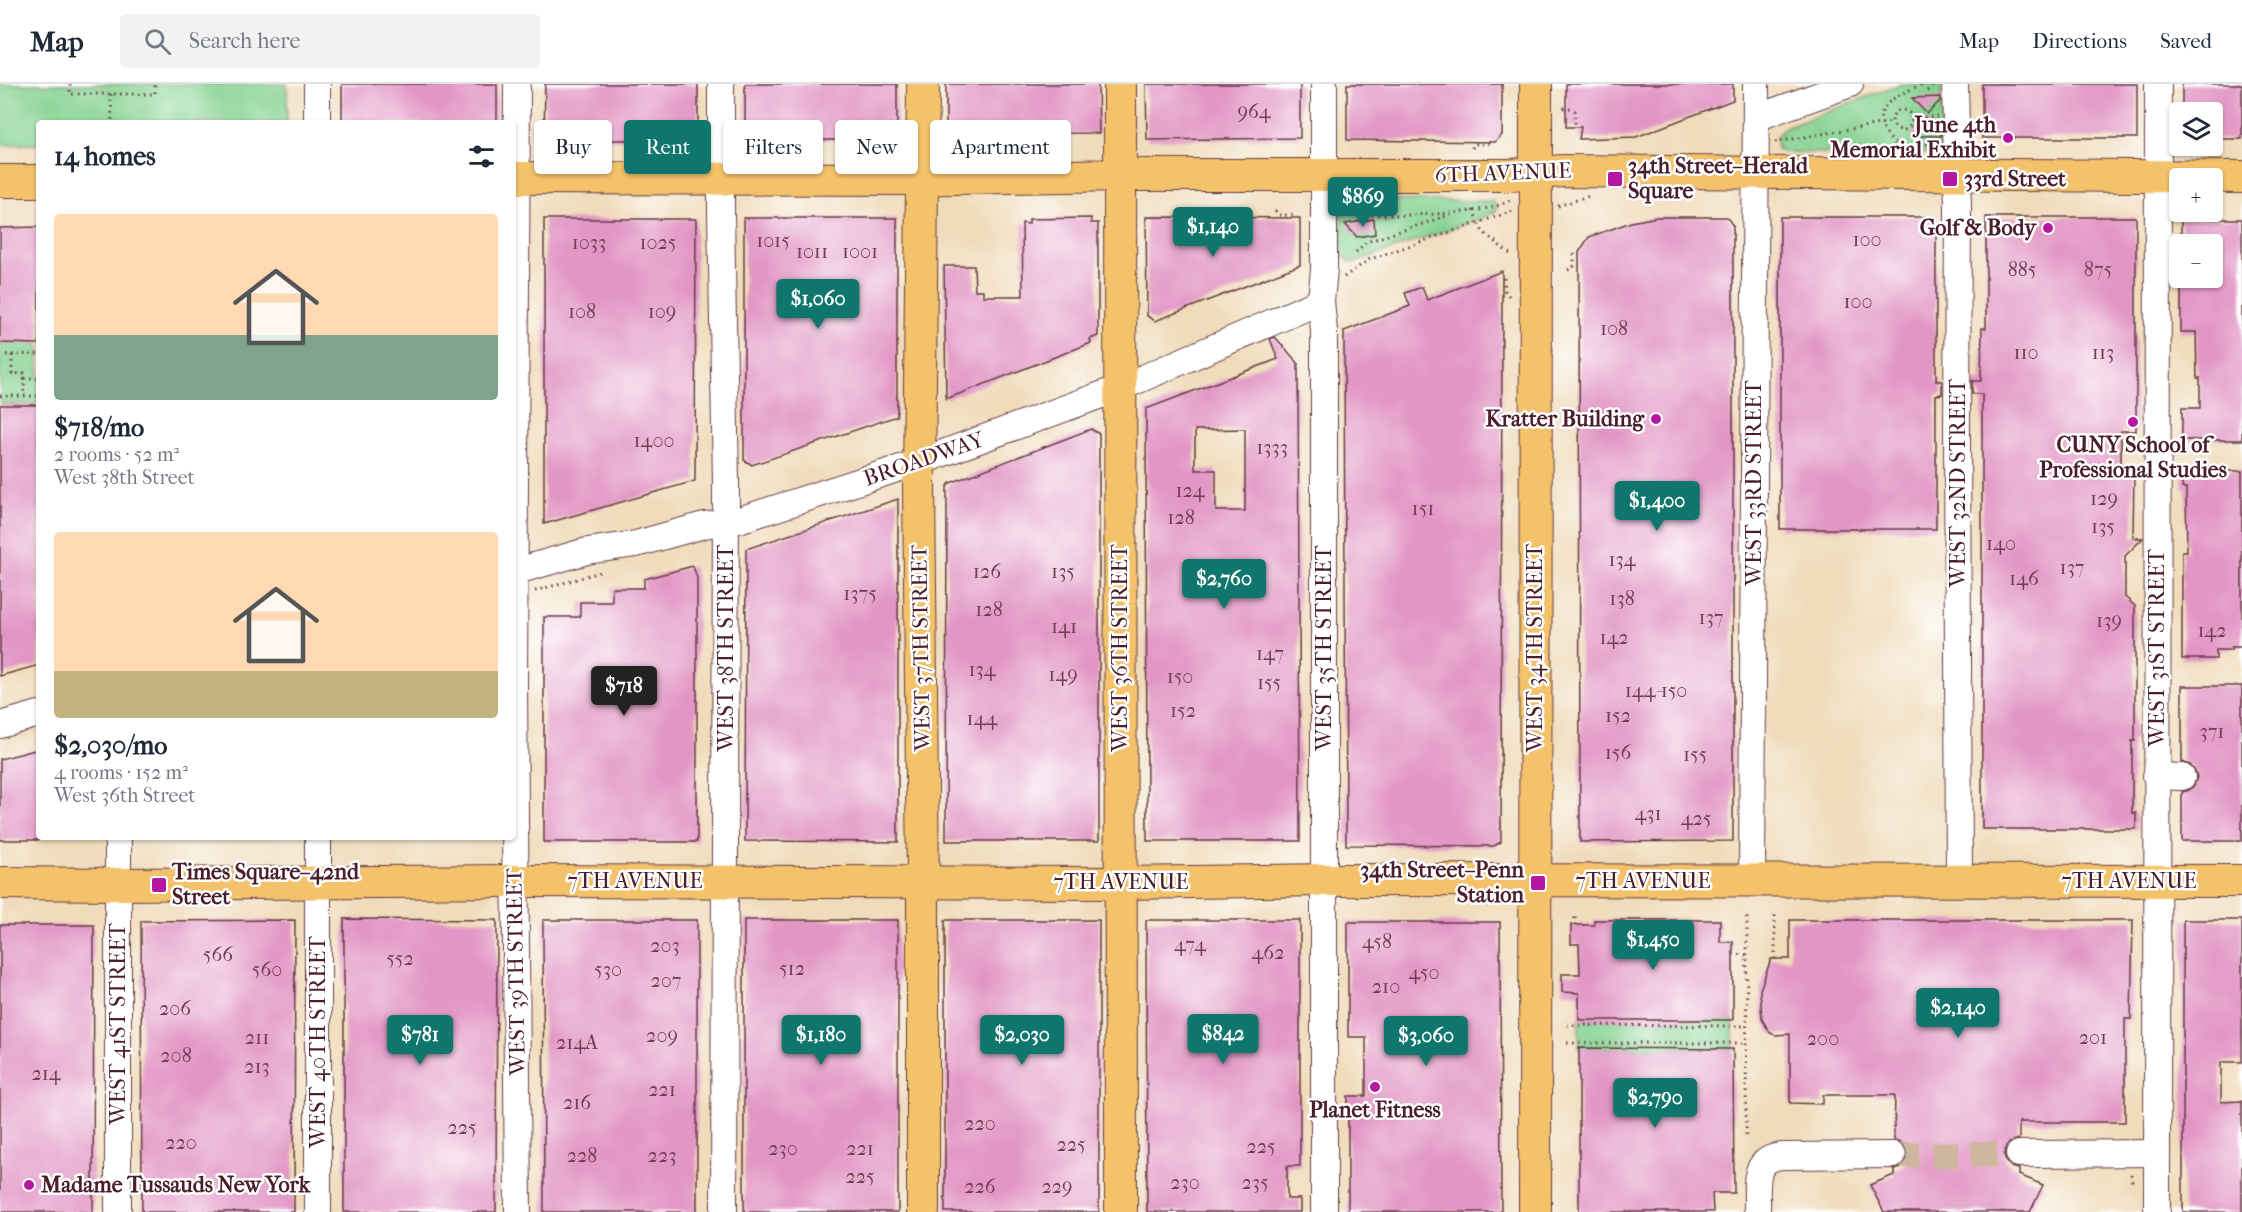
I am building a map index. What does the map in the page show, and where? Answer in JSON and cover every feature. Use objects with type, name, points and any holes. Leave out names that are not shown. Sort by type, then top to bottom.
[{"type":"main road","name":"WEST 37TH STREET","points":[[923,84],[919,462],[923,1212]]},
{"type":"main road","name":"WEST 36TH STREET","points":[[1120,84],[1121,1212]]},
{"type":"main road","name":"WEST 34TH STREET","points":[[1535,1212],[1536,84]]},
{"type":"main road","name":"6TH AVENUE","points":[[516,178],[922,179],[1121,175],[1510,175],[1536,172],[1756,171],[1948,163],[2157,177],[2242,177]]},
{"type":"main road","points":[[0,181],[36,181]]},
{"type":"main road","name":"7TH AVENUE","points":[[0,883],[515,881],[1120,883],[1324,880],[2242,881]]},
{"type":"street","points":[[317,84],[317,120]]},
{"type":"street","name":"WEST 39TH STREET","points":[[516,131],[517,84]]},
{"type":"street","name":"WEST 38TH STREET","points":[[721,84],[726,522],[724,1212]]},
{"type":"street","name":"WEST 35TH STREET","points":[[1324,84],[1324,269],[1321,302],[1324,332],[1324,1212]]},
{"type":"street","name":"WEST 33RD STREET","points":[[1752,881],[1756,84]]},
{"type":"street","points":[[1750,119],[1850,84]]},
{"type":"street","name":"WEST 32ND STREET","points":[[1955,84],[1948,163],[1959,881]]},
{"type":"street","name":"WEST 31ST STREET","points":[[2157,1212],[2158,84]]},
{"type":"street","name":"BROADWAY","points":[[516,571],[587,551],[636,544],[704,525],[739,520],[919,462],[1120,388],[1321,302]]},
{"type":"street","points":[[0,725],[36,715]]},
{"type":"street","points":[[2156,776],[2182,777]]},
{"type":"street","name":"WEST 41ST STREET","points":[[118,840],[118,1212]]},
{"type":"street","name":"WEST 40TH STREET","points":[[318,840],[318,1212]]},
{"type":"street","name":"WEST 39TH STREET","points":[[515,840],[518,1212]]},
{"type":"street","points":[[2019,1154],[2157,1153]]},
{"type":"street","points":[[1757,1212],[1758,1178],[1763,1163],[1775,1156],[1893,1155]]},
{"type":"path","points":[[70,84],[70,94],[155,94],[155,84]]},
{"type":"path","points":[[1895,144],[1886,134],[1882,123],[1884,109],[1889,99],[1923,84]]},
{"type":"path","points":[[1927,91],[1935,84]]},
{"type":"path","points":[[111,94],[112,120]]},
{"type":"path","points":[[1563,108],[1571,108],[1575,111],[1575,127]]},
{"type":"path","points":[[1899,110],[1906,111],[1912,118],[1911,125],[1904,131],[1894,128],[1891,122],[1893,114],[1899,110]]},
{"type":"path","points":[[1912,118],[1939,117]]},
{"type":"path","points":[[1775,142],[1891,122]]},
{"type":"path","points":[[1914,143],[1930,144],[1948,163]]},
{"type":"path","points":[[1472,148],[1474,144],[1489,144]]},
{"type":"path","points":[[1356,252],[1369,241],[1458,213],[1497,206],[1510,200]]},
{"type":"path","points":[[1473,210],[1477,219]]},
{"type":"path","points":[[1340,280],[1370,259],[1496,215],[1518,210]]},
{"type":"path","points":[[1275,211],[1278,215],[1293,214]]},
{"type":"path","points":[[1355,211],[1361,215],[1458,213]]},
{"type":"path","points":[[1479,224],[1483,232],[1510,254]]},
{"type":"path","points":[[1568,270],[1574,266],[1574,252]]},
{"type":"path","points":[[1504,278],[1505,291],[1509,296]]},
{"type":"path","points":[[0,355],[36,354]]},
{"type":"path","points":[[12,355],[12,374],[24,373],[24,396]]},
{"type":"path","points":[[24,378],[36,378]]},
{"type":"path","points":[[0,396],[36,396]]},
{"type":"path","points":[[1746,1135],[1747,915]]},
{"type":"path","points":[[1775,915],[1775,959]]},
{"type":"path","points":[[1575,916],[1575,925]]},
{"type":"path","points":[[1733,954],[1747,955]]},
{"type":"path","points":[[1567,1025],[1747,1026]]},
{"type":"path","points":[[1567,1043],[1746,1043]]},
{"type":"green space","points":[[0,84],[287,84],[287,120],[36,120],[36,144],[0,145]]},
{"type":"green space","points":[[1900,84],[1941,84],[1942,146],[1937,153],[1805,153],[1782,152],[1777,148],[1776,136],[1785,128]]},
{"type":"green space","points":[[1348,200],[1493,201],[1497,208],[1496,211],[1484,217],[1356,262],[1350,262],[1341,251],[1341,208]]},
{"type":"green space","points":[[0,343],[36,344],[36,405],[0,405]]},
{"type":"green space","points":[[1579,1020],[1733,1020],[1733,1049],[1579,1048]]},
{"type":"building","points":[[342,84],[497,84],[497,120],[342,120]]},
{"type":"building","points":[[545,84],[698,84],[698,120],[624,120],[624,140],[612,140],[612,120],[544,120]]},
{"type":"building","points":[[745,84],[897,84],[897,120],[835,120],[835,140],[823,140],[823,120],[745,120]]},
{"type":"building","points":[[946,84],[1098,84],[1099,133],[1071,133],[1071,120],[946,120]]},
{"type":"building","points":[[1146,84],[1300,84],[1300,138],[1147,140]]},
{"type":"building","points":[[1347,84],[1502,84],[1502,135],[1495,142],[1347,140]]},
{"type":"building","points":[[1566,84],[1733,84],[1733,100],[1636,137],[1579,139],[1581,127],[1566,127]]},
{"type":"building","points":[[1982,84],[2137,84],[2137,138],[1982,138]]},
{"type":"building","points":[[2182,84],[2242,84],[2242,139],[2223,139],[2223,102],[2182,102]]},
{"type":"building","points":[[1940,97],[1940,101],[1927,114],[1912,98]]},
{"type":"building","points":[[1925,120],[1941,133],[1941,136],[1910,136]]},
{"type":"building","points":[[1146,217],[1300,218],[1300,265],[1155,321],[1147,316]]},
{"type":"building","points":[[1657,217],[1727,217],[1733,226],[1733,841],[1580,842],[1579,252],[1589,237],[1631,222]]},
{"type":"building","points":[[1780,217],[1936,217],[1936,381],[1942,381],[1942,394],[1936,395],[1936,529],[1780,529]]},
{"type":"building","points":[[1986,217],[2136,217],[2136,431],[2121,431],[2121,471],[2134,471],[2133,538],[2143,538],[2125,556],[2125,597],[2135,606],[2135,741],[2132,741],[2132,813],[2136,813],[2136,829],[1982,829],[1982,394],[1972,394],[1972,381],[1981,381],[1982,328],[1986,328]]},
{"type":"building","points":[[744,218],[897,218],[897,416],[752,465],[744,460]]},
{"type":"building","points":[[1091,218],[1091,223],[1098,223],[1098,336],[1090,339],[1091,343],[946,399],[944,266],[974,266],[975,290],[983,290],[983,296],[1023,296],[1022,223],[1029,224],[1029,219]]},
{"type":"building","points":[[544,219],[696,219],[695,481],[544,524]]},
{"type":"building","points":[[1374,219],[1375,234],[1357,237],[1345,224]]},
{"type":"building","points":[[2223,219],[2242,219],[2242,440],[2182,440],[2182,408],[2200,408],[2200,378],[2197,378],[2196,332],[2181,332],[2181,288],[2223,288],[2223,234],[2181,234],[2181,222],[2223,222]]},
{"type":"building","points":[[36,227],[36,344],[0,343],[0,228]]},
{"type":"building","points":[[1502,271],[1501,842],[1494,846],[1346,845],[1344,331],[1410,306],[1405,293],[1422,287],[1427,300]]},
{"type":"building","points":[[1275,337],[1298,363],[1300,841],[1147,841],[1146,409],[1278,359],[1270,339]],"holes":[[[1245,429],[1245,511],[1216,511],[1216,470],[1195,470],[1195,430]]]},
{"type":"building","points":[[0,405],[36,405],[36,666],[0,676]]},
{"type":"building","points":[[1091,429],[1099,434],[1099,841],[946,841],[947,487],[950,483]]},
{"type":"building","points":[[2182,471],[2242,471],[2242,647],[2216,650],[2216,659],[2182,659],[2182,551],[2187,551],[2186,488],[2182,488]]},
{"type":"building","points":[[898,499],[898,842],[745,841],[746,549]]},
{"type":"building","points":[[693,566],[697,578],[697,842],[544,842],[544,617],[580,617],[580,602],[612,602],[612,588],[644,588],[644,579]]},
{"type":"building","points":[[2182,686],[2242,686],[2242,841],[2182,841],[2182,792],[2194,785],[2197,777],[2190,765],[2182,762]]},
{"type":"building","points":[[36,750],[36,840],[0,840],[0,759]]},
{"type":"building","points":[[344,919],[497,920],[496,1212],[344,1212]]},
{"type":"building","points":[[295,920],[294,1212],[142,1212],[141,921]]},
{"type":"building","points":[[543,920],[697,920],[697,1212],[544,1212]]},
{"type":"building","points":[[744,920],[898,920],[898,1212],[744,1212]]},
{"type":"building","points":[[945,920],[1099,920],[1099,1212],[945,1212]]},
{"type":"building","points":[[1146,920],[1300,920],[1300,1166],[1287,1166],[1287,1199],[1300,1199],[1300,1212],[1147,1212]]},
{"type":"building","points":[[1594,920],[1720,920],[1720,942],[1733,942],[1733,1020],[1579,1020],[1579,993],[1562,992],[1562,974],[1580,974],[1579,944],[1571,944],[1571,925],[1594,925]]},
{"type":"building","points":[[1790,920],[2133,920],[2131,1019],[2125,1019],[2125,1122],[2019,1122],[2019,1139],[2006,1146],[2004,1155],[2011,1167],[2019,1169],[2019,1175],[2043,1185],[2030,1212],[1884,1212],[1870,1185],[1894,1175],[1894,1170],[1901,1168],[1908,1155],[1906,1147],[1894,1140],[1895,1095],[1823,1095],[1823,1104],[1790,1103],[1790,1034],[1770,1033],[1762,1019],[1760,990],[1771,959],[1790,959]]},
{"type":"building","points":[[2183,920],[2242,920],[2242,1062],[2221,1062],[2221,1102],[2242,1101],[2242,1212],[2183,1212]]},
{"type":"building","points":[[1348,922],[1500,922],[1501,1212],[1348,1212],[1348,1096],[1366,1096],[1366,1037],[1348,1037]]},
{"type":"building","points":[[0,925],[94,925],[93,1212],[0,1212]]},
{"type":"building","points":[[1579,1048],[1733,1049],[1734,1193],[1712,1193],[1713,1212],[1579,1212]]},
{"type":"tunnel","points":[[1893,1155],[2019,1154]]},
{"type":"place","name":"June 4th Memorial Exhibit","points":[[2008,138]]},
{"type":"place","name":"34th Street–Herald Square","points":[[1615,179]]},
{"type":"place","name":"33rd Street","points":[[1950,179]]},
{"type":"place","name":"Golf & Body","points":[[2048,228]]},
{"type":"place","name":"Kratter Building","points":[[1656,419]]},
{"type":"place","name":"CUNY School of Professional Studies","points":[[2133,422]]},
{"type":"place","name":"34th Street–Penn Station","points":[[1538,883]]},
{"type":"place","name":"Times Square–42nd Street","points":[[159,885]]},
{"type":"place","name":"Planet Fitness","points":[[1375,1087]]},
{"type":"place","name":"Madame Tussauds New York","points":[[29,1185]]}]
